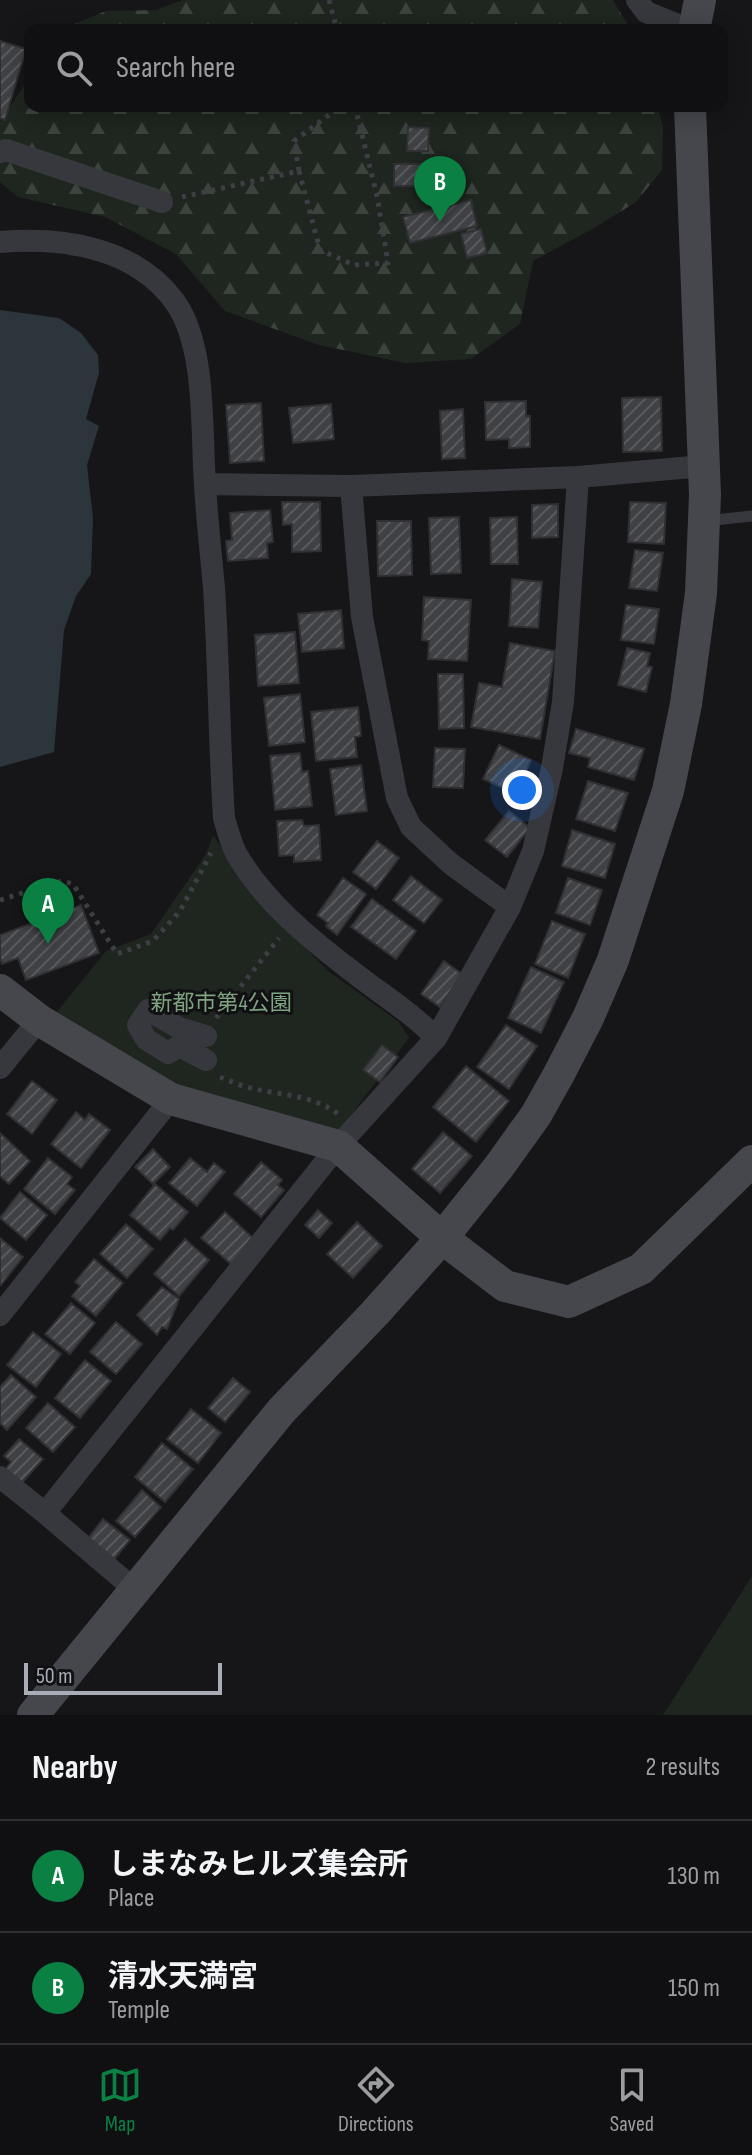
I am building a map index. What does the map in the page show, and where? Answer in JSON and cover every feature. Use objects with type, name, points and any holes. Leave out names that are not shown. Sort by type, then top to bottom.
[{"type":"street","points":[[637,0],[646,12],[677,24]]},
{"type":"street","points":[[694,24],[700,0]]},
{"type":"street","points":[[33,1715],[282,1410],[442,1238],[498,1168],[536,1115],[588,1018],[613,960],[668,791],[686,704],[701,593],[704,466],[690,112]]},
{"type":"street","points":[[0,152],[6,150],[162,202]]},
{"type":"street","points":[[0,242],[58,241],[114,255],[156,281],[175,302],[196,354],[200,384],[214,590],[221,760],[226,823],[236,852],[258,884],[292,922],[436,1038]]},
{"type":"street","points":[[205,484],[351,486],[578,477],[704,466]]},
{"type":"street","points":[[45,1513],[346,1137],[436,1038],[510,907],[533,851],[563,702],[578,477]]},
{"type":"street","points":[[351,486],[362,617],[397,798],[411,827],[451,864],[510,907]]},
{"type":"street","points":[[0,990],[39,1020],[171,1099],[346,1137],[442,1238],[505,1286],[569,1302],[641,1269],[752,1161]]},
{"type":"street","points":[[206,1036],[179,1028],[148,1010],[138,1025],[146,1039],[168,1053],[179,1046],[206,1060]]},
{"type":"street","points":[[0,1068],[39,1020]]},
{"type":"street","points":[[0,1315],[171,1099]]},
{"type":"street","points":[[0,1477],[134,1589]]},
{"type":"lane","points":[[704,521],[752,516]]},
{"type":"path","points":[[329,0],[335,24]]},
{"type":"path","points":[[333,112],[294,141],[320,250],[354,265],[388,263],[377,196],[356,112]]},
{"type":"path","points":[[162,202],[299,171]]},
{"type":"path","points":[[0,900],[62,881],[73,884],[117,954],[153,941],[180,911],[226,823]]},
{"type":"path","points":[[206,1036],[208,1028],[244,980],[292,922]]},
{"type":"path","points":[[206,1060],[212,1074],[251,1089],[302,1098],[333,1109],[346,1137]]},
{"type":"green space","points":[[183,0],[613,0],[627,24],[75,24],[106,11],[156,10]]},
{"type":"green space","points":[[24,85],[24,112],[659,112],[663,126],[662,170],[636,202],[533,261],[520,324],[471,359],[405,363],[319,345],[225,311],[176,254],[105,217],[18,197],[0,182],[0,110],[7,112]]},
{"type":"green space","name":"新都市第4公園","points":[[213,835],[258,900],[328,971],[399,1022],[409,1038],[333,1139],[177,1090],[52,1018],[106,951],[151,934],[206,854]]},
{"type":"green space","points":[[752,1576],[752,1715],[663,1715]]},
{"type":"shaded area","points":[[0,310],[59,318],[81,333],[98,355],[99,373],[86,419],[99,426],[87,465],[93,518],[91,574],[76,596],[64,630],[54,752],[0,767]]},
{"type":"building","points":[[0,41],[24,48],[24,56],[5,120],[0,118]]},
{"type":"building","points":[[408,127],[429,128],[428,151],[407,151]]},
{"type":"building","points":[[394,164],[448,164],[448,186],[394,186]]},
{"type":"building","points":[[471,200],[477,226],[410,243],[403,217]]},
{"type":"building","points":[[481,229],[487,253],[467,258],[461,234]]},
{"type":"building","points":[[661,397],[662,451],[623,452],[622,398]]},
{"type":"building","points":[[526,401],[526,416],[530,416],[530,447],[509,448],[509,439],[486,440],[485,402]]},
{"type":"building","points":[[261,403],[264,461],[230,463],[226,405]]},
{"type":"building","points":[[331,404],[334,439],[293,443],[289,408]]},
{"type":"building","points":[[463,409],[465,458],[442,459],[440,411]]},
{"type":"building","points":[[282,502],[320,502],[321,551],[292,552],[292,524],[283,525]]},
{"type":"building","points":[[630,502],[666,503],[664,544],[628,542]]},
{"type":"building","points":[[558,504],[558,537],[532,538],[532,505]]},
{"type":"building","points":[[270,510],[273,542],[267,543],[268,558],[228,561],[226,541],[232,540],[230,513]]},
{"type":"building","points":[[459,517],[461,573],[431,574],[429,518]]},
{"type":"building","points":[[517,517],[518,564],[491,564],[490,518]]},
{"type":"building","points":[[377,521],[411,521],[412,575],[378,576]]},
{"type":"building","points":[[635,550],[663,553],[657,591],[629,588]]},
{"type":"building","points":[[512,579],[542,582],[538,628],[509,626]]},
{"type":"building","points":[[424,597],[471,600],[467,661],[428,659],[429,641],[422,640]]},
{"type":"building","points":[[626,605],[659,609],[654,644],[621,640]]},
{"type":"building","points":[[341,610],[344,648],[302,652],[298,614]]},
{"type":"building","points":[[295,632],[299,683],[258,686],[255,635]]},
{"type":"building","points":[[510,643],[555,651],[540,739],[471,727],[479,683],[502,687]]},
{"type":"building","points":[[627,648],[650,653],[647,666],[652,667],[646,692],[618,685]]},
{"type":"building","points":[[438,674],[463,674],[464,728],[439,729]]},
{"type":"building","points":[[300,694],[305,742],[269,746],[264,698]]},
{"type":"building","points":[[358,707],[361,736],[355,737],[357,757],[316,761],[311,712]]},
{"type":"building","points":[[576,729],[644,749],[634,780],[588,767],[590,758],[569,753]]},
{"type":"building","points":[[499,745],[531,760],[516,794],[483,779]]},
{"type":"building","points":[[435,748],[465,749],[463,788],[433,787]]},
{"type":"building","points":[[300,753],[302,772],[308,771],[312,806],[275,810],[270,756]]},
{"type":"building","points":[[361,765],[367,811],[336,815],[330,769]]},
{"type":"building","points":[[588,781],[628,793],[615,831],[576,819]]},
{"type":"building","points":[[509,811],[530,828],[507,857],[485,840]]},
{"type":"building","points":[[302,820],[304,826],[319,825],[321,860],[294,862],[294,855],[279,856],[277,821]]},
{"type":"building","points":[[572,830],[615,844],[605,878],[562,866]]},
{"type":"building","points":[[377,841],[399,858],[376,889],[353,872]]},
{"type":"building","points":[[411,876],[442,900],[424,923],[393,900]]},
{"type":"building","points":[[343,878],[366,894],[337,935],[317,915]]},
{"type":"building","points":[[568,878],[602,890],[590,925],[556,913]]},
{"type":"building","points":[[372,899],[416,931],[396,959],[351,927]]},
{"type":"building","points":[[81,905],[99,953],[26,980],[18,958],[2,964],[0,935]]},
{"type":"building","points":[[552,921],[585,934],[568,978],[535,964]]},
{"type":"building","points":[[444,961],[462,974],[440,1007],[421,994]]},
{"type":"building","points":[[531,967],[564,982],[541,1033],[508,1018]]},
{"type":"building","points":[[506,1025],[537,1046],[509,1089],[477,1067]]},
{"type":"building","points":[[382,1045],[398,1057],[380,1082],[363,1070]]},
{"type":"building","points":[[466,1066],[509,1101],[476,1142],[433,1107]]},
{"type":"building","points":[[32,1081],[57,1100],[32,1134],[7,1114]]},
{"type":"building","points":[[76,1112],[85,1120],[89,1114],[110,1130],[81,1168],[51,1144]]},
{"type":"building","points":[[443,1132],[472,1156],[440,1193],[412,1169]]},
{"type":"building","points":[[0,1133],[30,1161],[9,1184],[0,1176]]},
{"type":"building","points":[[153,1149],[170,1167],[153,1184],[135,1167]]},
{"type":"building","points":[[48,1158],[72,1177],[67,1184],[75,1190],[55,1214],[24,1189]]},
{"type":"building","points":[[190,1158],[207,1172],[214,1163],[225,1172],[197,1206],[169,1183]]},
{"type":"building","points":[[261,1162],[282,1180],[278,1185],[284,1190],[261,1217],[234,1194]]},
{"type":"building","points":[[155,1184],[188,1212],[160,1240],[130,1215]]},
{"type":"building","points":[[20,1192],[47,1215],[26,1240],[0,1218]]},
{"type":"building","points":[[318,1210],[332,1223],[319,1238],[305,1225]]},
{"type":"building","points":[[225,1212],[254,1239],[231,1264],[201,1238]]},
{"type":"building","points":[[357,1222],[382,1246],[353,1278],[327,1254]]},
{"type":"building","points":[[126,1224],[153,1249],[127,1278],[100,1254]]},
{"type":"building","points":[[0,1238],[23,1257],[1,1285],[0,1284]]},
{"type":"building","points":[[185,1239],[209,1260],[179,1296],[154,1274]]},
{"type":"building","points":[[94,1259],[123,1283],[96,1316],[72,1296],[80,1286],[75,1282]]},
{"type":"building","points":[[162,1287],[179,1299],[167,1329],[162,1327],[157,1335],[137,1315]]},
{"type":"building","points":[[71,1303],[95,1323],[70,1354],[45,1334]]},
{"type":"building","points":[[116,1322],[142,1344],[116,1374],[90,1352]]},
{"type":"building","points":[[33,1332],[61,1354],[36,1387],[7,1365]]},
{"type":"building","points":[[85,1360],[111,1381],[80,1418],[55,1398]]},
{"type":"building","points":[[11,1375],[36,1397],[7,1430],[0,1423],[0,1387]]},
{"type":"building","points":[[233,1378],[250,1392],[225,1422],[208,1408]]},
{"type":"building","points":[[48,1403],[75,1427],[53,1452],[26,1428]]},
{"type":"building","points":[[191,1409],[221,1433],[198,1463],[167,1439]]},
{"type":"building","points":[[19,1439],[43,1459],[20,1485],[4,1471],[11,1462],[4,1456]]},
{"type":"building","points":[[162,1443],[193,1469],[165,1502],[135,1477]]},
{"type":"building","points":[[142,1490],[161,1507],[135,1537],[116,1521]]},
{"type":"building","points":[[103,1519],[130,1540],[113,1561],[86,1541]]},
{"type":"place","name":"清水天満宮","points":[[440,222]]},
{"type":"place","name":"しまなみヒルズ集会所","points":[[48,944]]}]
